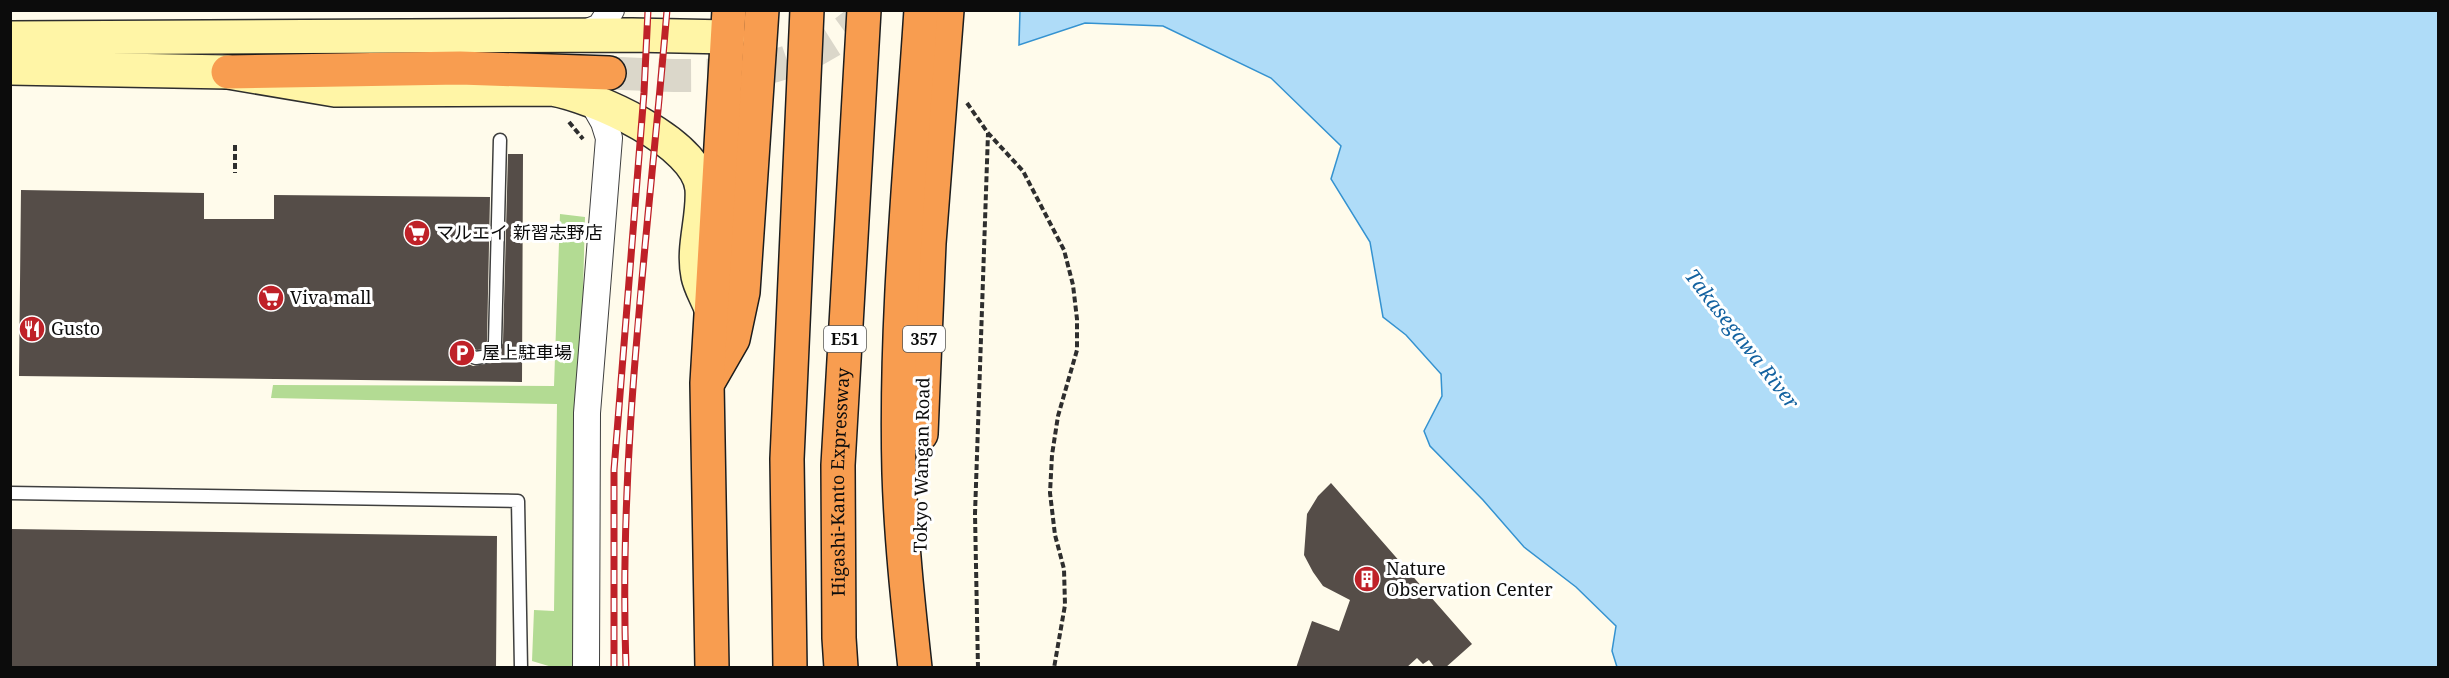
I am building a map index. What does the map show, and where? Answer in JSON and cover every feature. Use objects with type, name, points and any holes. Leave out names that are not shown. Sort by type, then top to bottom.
[{"type":"highway","points":[[712,668],[707,383],[728,24],[749,28],[760,10]]},
{"type":"highway","points":[[707,383],[733,339],[743,292],[760,10]]},
{"type":"highway","points":[[790,668],[787,459],[807,10]]},
{"type":"highway","name":"Higashi-Kanto Expressway","points":[[841,668],[838,465],[864,10]]},
{"type":"highway","points":[[915,668],[899,474],[899,370],[902,257],[921,10]]},
{"type":"highway","name":"Tokyo Wangan Road","points":[[924,668],[921,418],[928,243],[947,10]]},
{"type":"highway","points":[[228,72],[460,68],[609,73]]},
{"type":"street","points":[[578,36],[600,27],[611,10]]},
{"type":"street","points":[[10,38],[578,36],[624,23],[728,24]]},
{"type":"street","points":[[10,68],[228,72],[335,90],[552,89],[570,92],[650,128],[684,156],[696,171],[702,189],[696,259],[698,278],[711,306]]},
{"type":"street","points":[[586,668],[587,413],[609,138],[604,122],[592,101]]},
{"type":"street","points":[[604,194],[616,150],[631,136],[650,128]]},
{"type":"lane","points":[[462,353],[476,358],[488,356],[495,343],[500,140]]},
{"type":"lane","points":[[10,493],[518,501],[520,668]]},
{"type":"path","points":[[961,94],[988,133],[1023,171],[1064,250],[1073,285],[1077,319],[1077,350],[1058,416],[1050,493],[1055,536],[1064,569],[1065,605],[1054,668]]},
{"type":"path","points":[[978,668],[975,513],[988,133]]},
{"type":"path","points":[[235,145],[235,173]]},
{"type":"green space","points":[[560,214],[585,217],[573,667],[552,667],[532,661],[534,610],[554,611],[557,404],[271,398],[273,385],[554,386]]},
{"type":"water","name":"Takasegawa River","points":[[1020,10],[2438,11],[2438,667],[1617,667],[1612,651],[1616,626],[1576,587],[1524,547],[1483,500],[1430,446],[1424,431],[1442,396],[1441,374],[1406,335],[1383,317],[1370,242],[1331,179],[1341,146],[1271,78],[1163,26],[1085,23],[1019,45]]},
{"type":"building","name":"Viva mall","points":[[508,154],[523,154],[522,382],[19,376],[21,190],[204,193],[204,219],[274,219],[274,195],[490,197],[487,341],[483,349],[477,350],[460,345],[456,347],[454,354],[459,360],[473,366],[492,363],[503,343]]},
{"type":"building","name":"Nature Observation Center","points":[[1331,483],[1472,644],[1445,668],[1435,668],[1429,660],[1423,664],[1417,658],[1406,668],[1296,668],[1312,621],[1339,631],[1350,600],[1323,586],[1304,555],[1307,514],[1318,496]]},
{"type":"building","points":[[11,529],[497,536],[496,668],[11,668]]},
{"type":"tunnel","points":[[609,73],[682,76],[748,72],[780,64],[811,52],[841,35],[871,10]]},
{"type":"railway","points":[[614,668],[614,470],[644,93],[648,10]]},
{"type":"railway","points":[[626,668],[626,503],[631,420],[667,10]]},
{"type":"place","name":"マルエイ 新習志野店","points":[[417,233]]},
{"type":"place","name":"Viva mall","points":[[271,298]]},
{"type":"place","name":"Gusto","points":[[32,329]]},
{"type":"place","name":"屋上駐車場","points":[[462,353]]},
{"type":"place","name":"Nature Observation Center","points":[[1367,579]]}]
